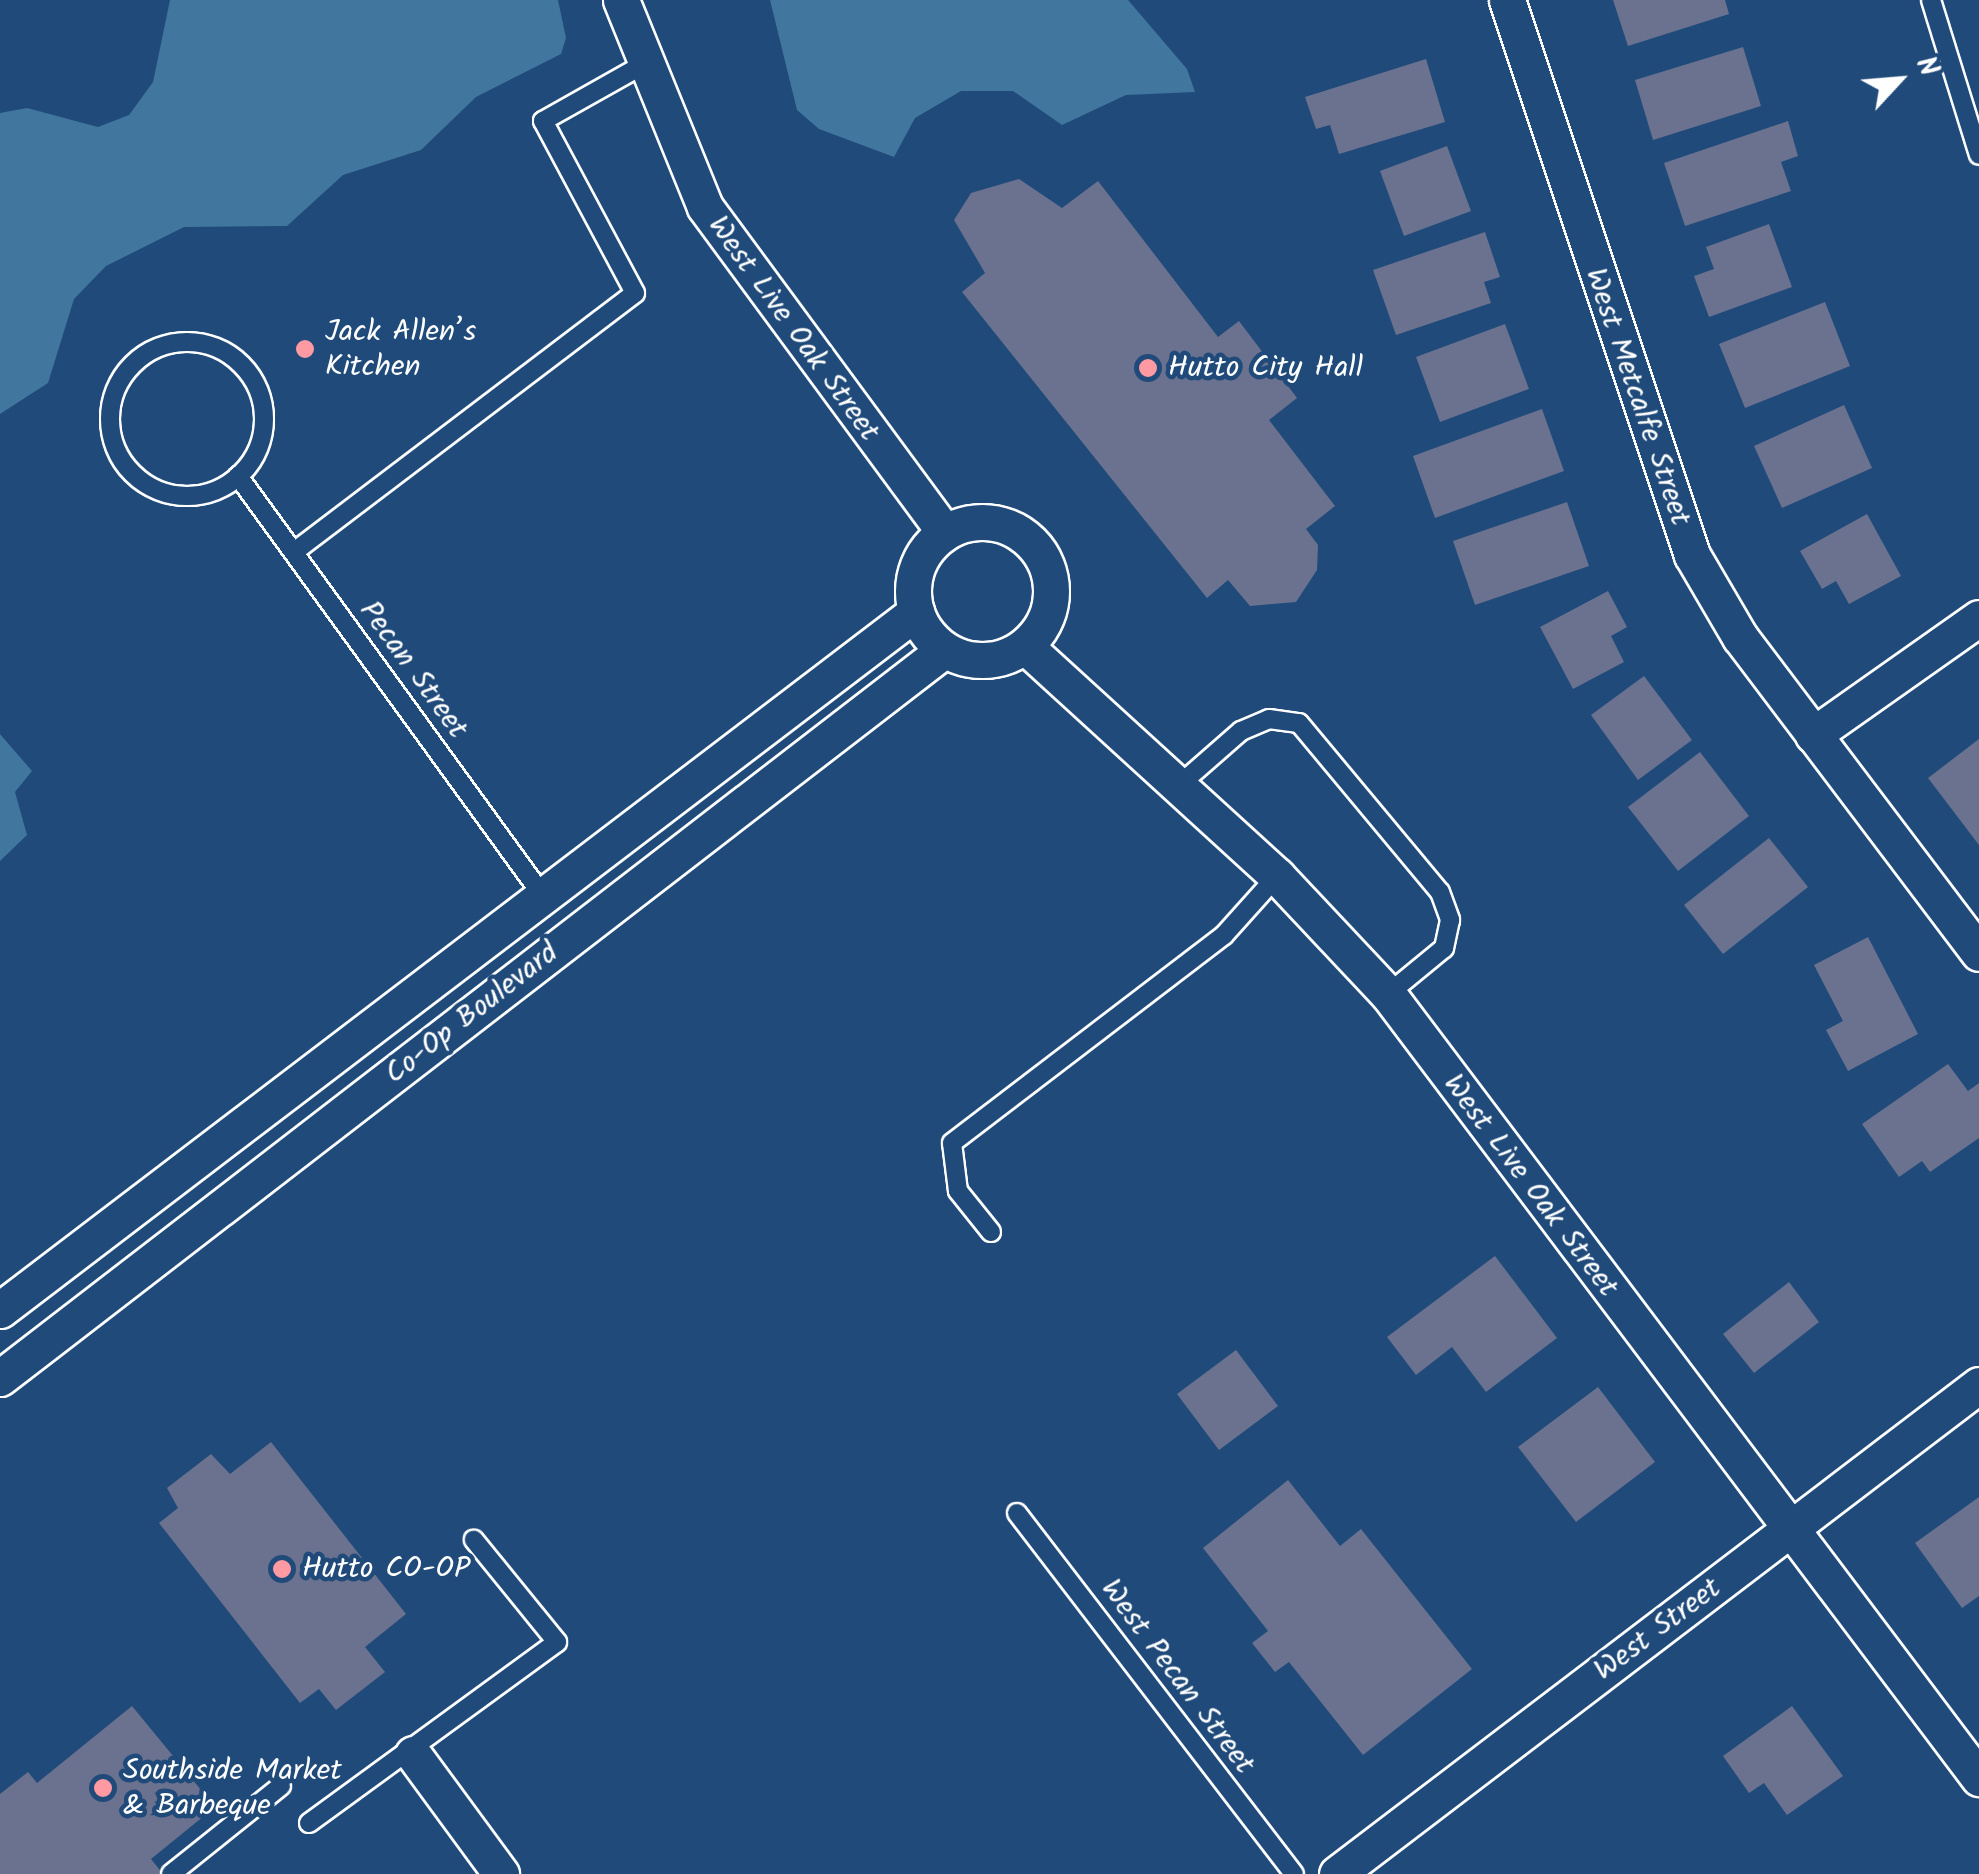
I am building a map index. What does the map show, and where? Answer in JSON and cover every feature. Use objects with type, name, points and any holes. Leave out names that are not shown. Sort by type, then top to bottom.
[{"type":"street","name":"West Live Oak Street","points":[[621,0],[705,208],[944,532]]},
{"type":"street","name":"West Metcalfe Street","points":[[1507,0],[1685,539],[1740,637],[1979,953]]},
{"type":"street","points":[[990,522],[1031,542],[1048,572],[1050,607],[1025,646],[985,660],[944,650],[916,612],[917,566],[944,532],[990,522]]},
{"type":"street","name":"Co-Op Boulevard","points":[[0,1310],[916,612]]},
{"type":"street","points":[[1813,736],[1979,618]]},
{"type":"street","name":"West Live Oak Street","points":[[1025,646],[1277,876],[1388,994],[1786,1532],[1979,1778]]},
{"type":"street","name":"Co-Op Boulevard","points":[[0,1378],[944,650]]},
{"type":"street","points":[[542,896],[574,935]]},
{"type":"street","name":"West Street","points":[[1337,1874],[1979,1385]]},
{"type":"street","points":[[413,1754],[501,1874]]},
{"type":"lane","points":[[1931,0],[1979,156]]},
{"type":"lane","points":[[294,552],[634,293],[543,121],[644,64]]},
{"type":"lane","points":[[188,341],[237,359],[263,418],[255,456],[238,476],[194,496],[170,494],[128,468],[111,411],[139,358],[188,341]]},
{"type":"lane","name":"Pecan Street","points":[[238,476],[542,896]]},
{"type":"lane","points":[[1177,787],[1241,731],[1269,719],[1299,723],[1440,892],[1450,920],[1444,948],[1388,994]]},
{"type":"lane","points":[[991,1232],[958,1191],[952,1143],[1224,936],[1277,876]]},
{"type":"lane","name":"West Pecan Street","points":[[1017,1513],[1294,1874]]},
{"type":"lane","points":[[308,1822],[413,1754],[557,1642],[474,1540]]},
{"type":"lane","points":[[171,1874],[281,1786]]},
{"type":"water","points":[[170,0],[558,0],[566,38],[561,54],[476,97],[421,150],[343,175],[287,226],[184,227],[106,266],[74,299],[48,383],[0,414],[0,113],[27,108],[98,127],[129,115],[153,82]]},
{"type":"water","points":[[770,0],[1128,0],[1187,69],[1195,92],[1126,95],[1062,125],[1013,91],[961,91],[915,118],[894,157],[819,129],[797,110]]},
{"type":"water","points":[[0,734],[32,771],[15,792],[27,835],[0,861]]},
{"type":"building","points":[[1613,0],[1725,0],[1729,14],[1628,46]]},
{"type":"building","points":[[1743,47],[1761,106],[1653,140],[1635,80]]},
{"type":"building","points":[[1426,59],[1445,122],[1339,154],[1330,125],[1316,129],[1305,97]]},
{"type":"building","points":[[1788,121],[1798,156],[1781,162],[1791,191],[1685,226],[1664,163]]},
{"type":"building","points":[[1447,146],[1471,211],[1404,236],[1380,171]]},
{"type":"building","name":"Hutto City Hall","points":[[1019,179],[1062,208],[1098,181],[1218,337],[1239,321],[1297,398],[1269,420],[1335,506],[1306,529],[1318,545],[1317,570],[1296,602],[1250,606],[1228,580],[1207,598],[962,292],[985,273],[954,220],[971,193]]},
{"type":"building","points":[[1769,224],[1792,287],[1709,317],[1694,276],[1714,269],[1706,247]]},
{"type":"building","points":[[1485,232],[1500,277],[1484,282],[1491,303],[1396,335],[1373,270]]},
{"type":"building","points":[[1825,302],[1850,366],[1745,408],[1719,344]]},
{"type":"building","points":[[1505,324],[1529,389],[1440,422],[1416,357]]},
{"type":"building","points":[[1844,405],[1872,468],[1782,508],[1754,446]]},
{"type":"building","points":[[1542,409],[1564,471],[1435,518],[1413,456]]},
{"type":"building","points":[[1567,502],[1589,566],[1475,605],[1453,541]]},
{"type":"building","points":[[1867,514],[1901,576],[1849,604],[1836,581],[1822,589],[1800,551]]},
{"type":"building","points":[[1608,591],[1627,627],[1611,636],[1624,662],[1573,689],[1540,627]]},
{"type":"building","points":[[1644,676],[1692,740],[1638,780],[1591,715]]},
{"type":"building","points":[[1979,739],[1979,845],[1928,778]]},
{"type":"building","points":[[1700,752],[1749,816],[1678,871],[1628,807]]},
{"type":"building","points":[[1769,838],[1808,887],[1723,954],[1684,905]]},
{"type":"building","points":[[1868,937],[1918,1034],[1848,1071],[1826,1030],[1843,1021],[1814,965]]},
{"type":"building","points":[[1948,1064],[1968,1091],[1979,1083],[1979,1138],[1930,1172],[1922,1161],[1899,1177],[1862,1124]]},
{"type":"building","points":[[1495,1256],[1557,1338],[1486,1392],[1452,1347],[1416,1375],[1387,1337]]},
{"type":"building","points":[[1789,1282],[1819,1322],[1754,1373],[1723,1334]]},
{"type":"building","points":[[1236,1350],[1278,1406],[1219,1450],[1177,1394]]},
{"type":"building","points":[[1598,1387],[1655,1462],[1576,1522],[1518,1447]]},
{"type":"building","name":"Hutto CO-OP","points":[[271,1442],[406,1614],[365,1647],[385,1672],[336,1710],[319,1689],[300,1703],[159,1523],[178,1508],[167,1488],[211,1454],[230,1474]]},
{"type":"building","points":[[1288,1480],[1340,1546],[1361,1529],[1472,1669],[1363,1755],[1289,1662],[1275,1672],[1252,1643],[1268,1631],[1203,1548]]},
{"type":"building","points":[[1979,1497],[1979,1596],[1962,1608],[1915,1543]]},
{"type":"building","name":"Southside Market & Barbeque","points":[[132,1706],[215,1807],[151,1859],[163,1874],[0,1874],[0,1794],[28,1772],[37,1783]]},
{"type":"building","points":[[1792,1706],[1843,1776],[1787,1815],[1764,1783],[1749,1793],[1723,1756]]},
{"type":"place","name":"Jack Allen’s Kitchen","points":[[305,349]]},
{"type":"place","name":"Hutto City Hall","points":[[1148,368]]},
{"type":"place","name":"Hutto CO-OP","points":[[282,1569]]},
{"type":"place","name":"Southside Market & Barbeque","points":[[103,1788]]}]
